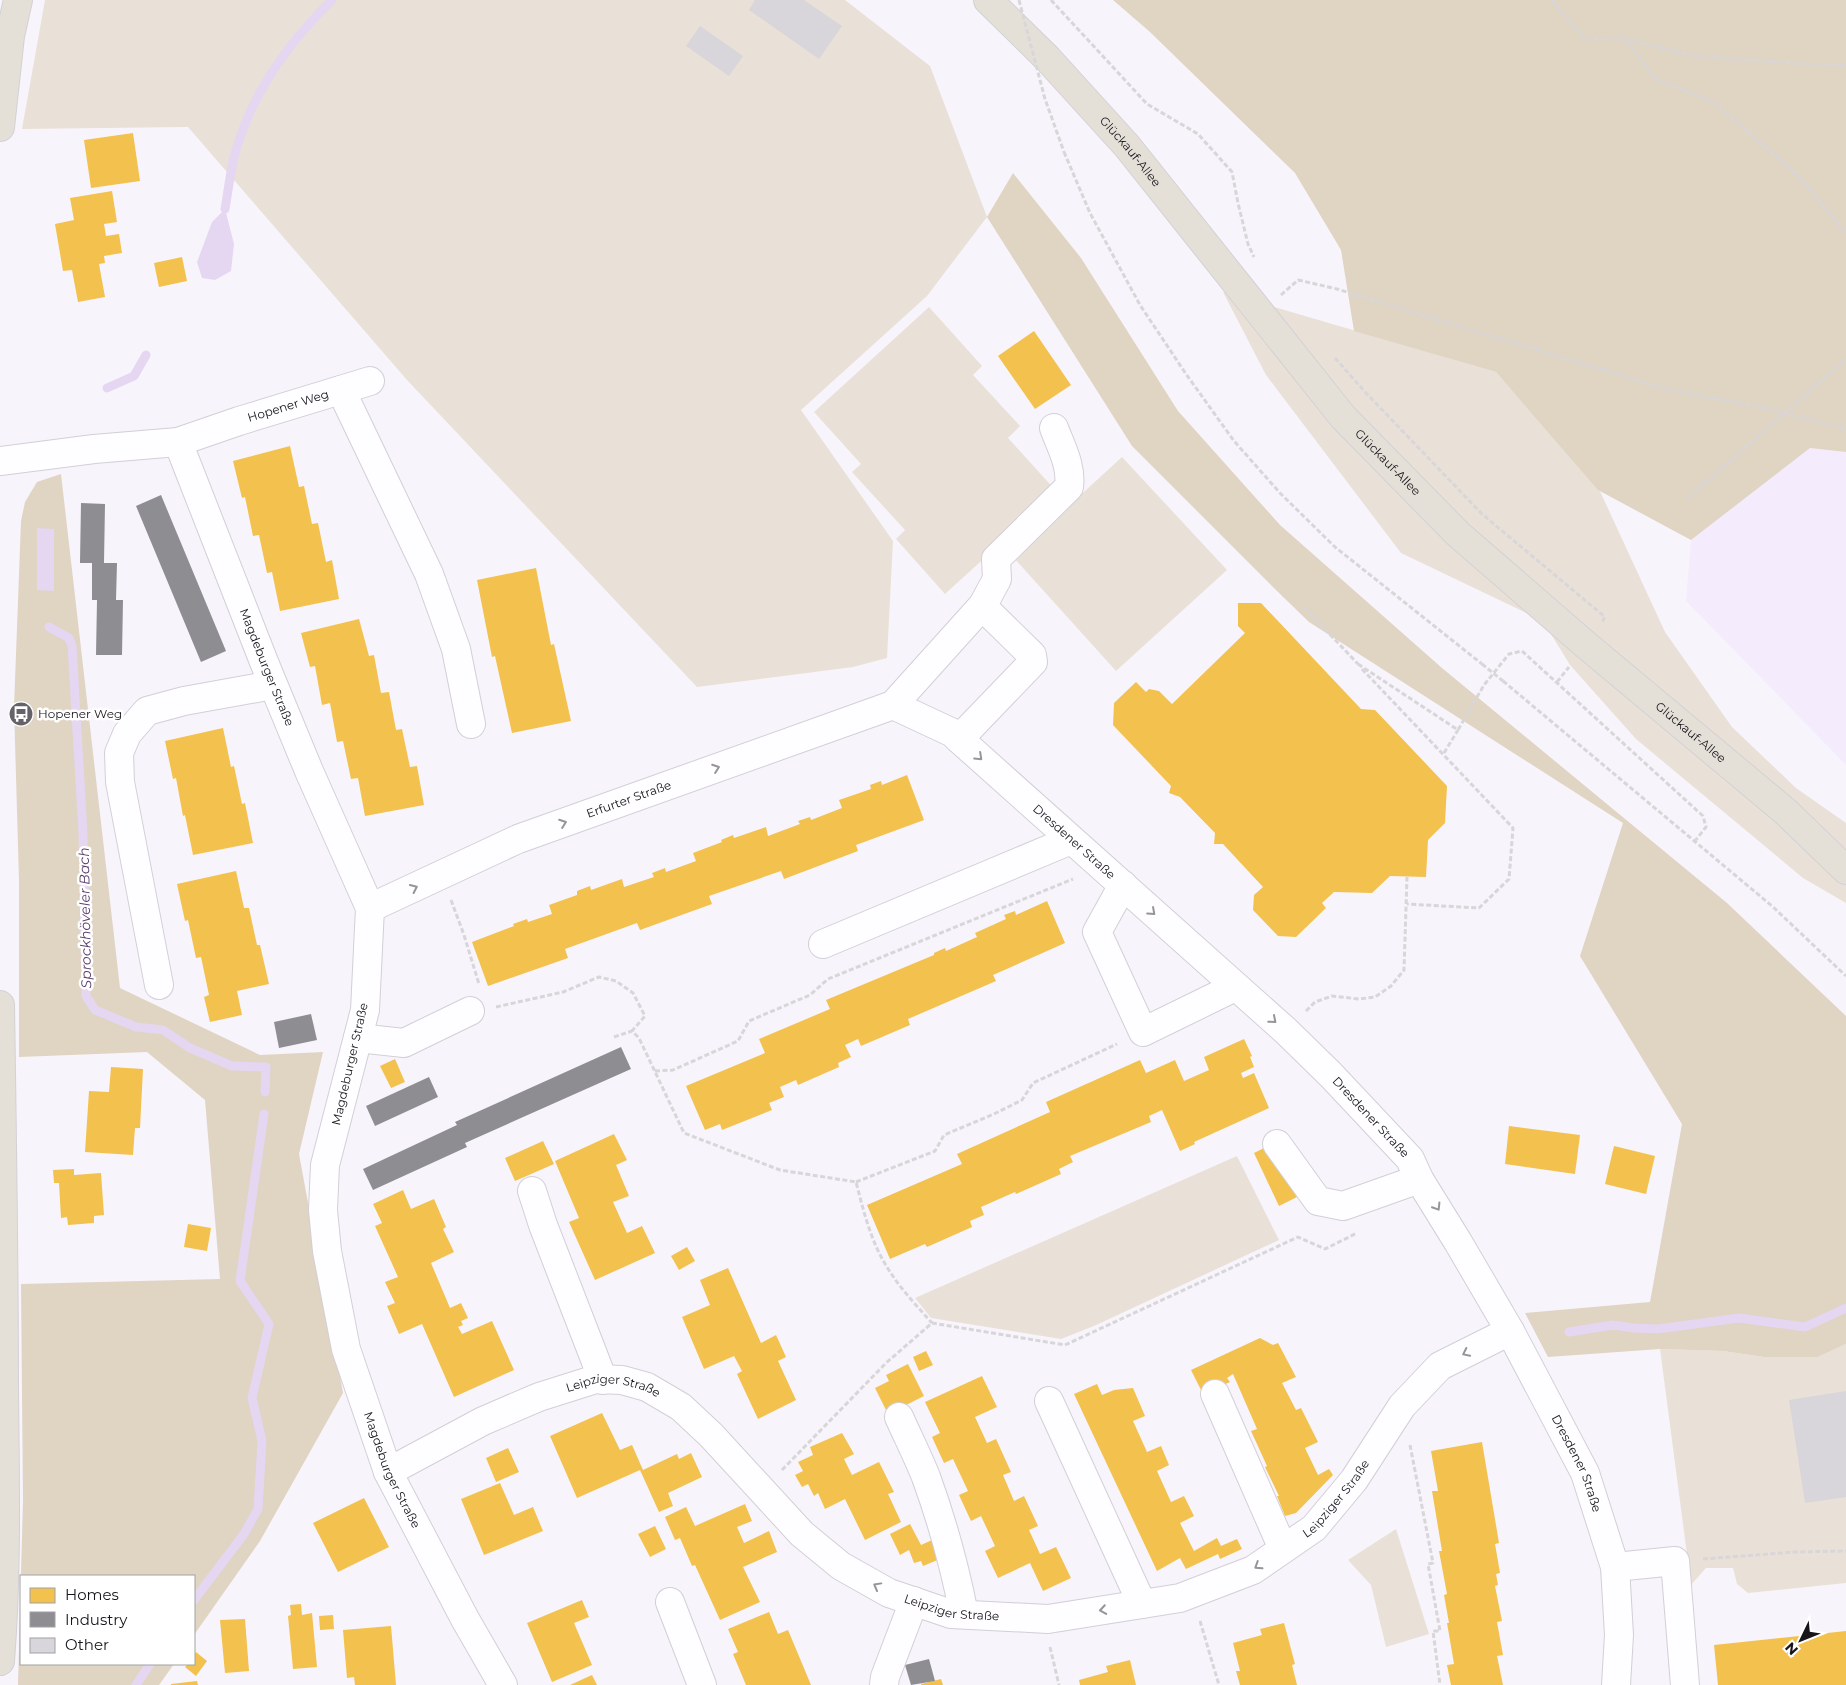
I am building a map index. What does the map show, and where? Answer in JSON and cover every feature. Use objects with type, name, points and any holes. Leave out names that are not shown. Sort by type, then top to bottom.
[{"type":"main road","points":[[0,127],[10,36],[18,0]]},
{"type":"main road","name":"Glückauf-Allee","points":[[988,0],[1048,59],[1127,146],[1343,417],[1458,534],[1586,645],[1786,812],[1846,870]]},
{"type":"main road","points":[[0,1005],[5,1525],[0,1661]]},
{"type":"street","name":"Hopener Weg","points":[[0,461],[94,449],[178,442],[239,421],[370,381]]},
{"type":"street","points":[[341,390],[429,574],[456,649],[472,724]]},
{"type":"street","points":[[893,704],[980,609],[997,579],[996,559],[1069,487],[1071,475],[1054,428]]},
{"type":"street","name":"Magdeburger Straße","points":[[178,442],[309,771],[370,908],[365,1010],[325,1165],[323,1210],[328,1251],[346,1349],[388,1472],[503,1685]]},
{"type":"street","points":[[959,738],[1033,662],[1032,655],[987,611],[980,609]]},
{"type":"street","points":[[159,985],[120,782],[119,753],[127,734],[147,711],[184,701],[274,685]]},
{"type":"street","name":"Dresdener Straße","points":[[893,704],[953,733],[959,738],[1070,840],[1103,867],[1286,1031],[1331,1075],[1410,1159],[1510,1331],[1584,1473],[1615,1567],[1619,1635],[1616,1685]]},
{"type":"street","name":"Erfurter Straße","points":[[370,908],[518,839],[893,704]]},
{"type":"street","points":[[823,944],[1070,840]]},
{"type":"street","points":[[1123,885],[1097,932],[1143,1032],[1235,987]]},
{"type":"street","points":[[358,1038],[404,1043],[479,1010]]},
{"type":"street","points":[[1277,1144],[1318,1201],[1343,1206],[1420,1178]]},
{"type":"street","points":[[532,1191],[543,1225],[603,1380]]},
{"type":"street","name":"Leipziger Straße","points":[[388,1472],[491,1417],[539,1397],[596,1379],[622,1380],[647,1387],[681,1407],[711,1435],[802,1534],[841,1566],[889,1593],[951,1614],[1048,1619],[1180,1598],[1253,1570],[1314,1528],[1348,1487],[1402,1406],[1440,1366],[1510,1331]]},
{"type":"street","points":[[1215,1394],[1283,1549]]},
{"type":"street","points":[[1048,1401],[1142,1604]]},
{"type":"street","points":[[899,1417],[925,1476],[942,1525],[964,1614]]},
{"type":"street","points":[[1615,1567],[1675,1561],[1685,1685]]},
{"type":"street","points":[[884,1685],[885,1677],[914,1601]]},
{"type":"street","points":[[670,1602],[702,1685]]},
{"type":"path","points":[[1019,0],[1045,99],[1064,152],[1090,213],[1140,305],[1186,374],[1234,440],[1280,493],[1336,547],[1503,681],[1695,841],[1772,906],[1846,976]]},
{"type":"path","points":[[1051,0],[1147,104],[1198,134],[1232,172],[1248,244],[1258,264]]},
{"type":"path","points":[[1551,0],[1585,39],[1624,38],[1693,56],[1821,66],[1846,65]]},
{"type":"path","points":[[1624,38],[1656,79],[1714,102],[1728,114],[1797,175],[1846,233]]},
{"type":"path","points":[[1275,288],[1281,295],[1298,280],[1327,287],[1666,389],[1761,407],[1846,430]]},
{"type":"path","points":[[1333,356],[1482,514],[1605,617],[1586,645]]},
{"type":"path","points":[[1688,498],[1846,359]]},
{"type":"path","points":[[1304,607],[1513,828],[1509,879],[1479,908],[1407,904]]},
{"type":"path","points":[[1444,753],[1484,685],[1510,654],[1522,651],[1703,816],[1706,827],[1695,841]]},
{"type":"path","points":[[1358,664],[1458,730]]},
{"type":"path","points":[[655,1071],[673,1070],[738,1041],[749,1021],[810,996],[828,980],[1103,867]]},
{"type":"path","points":[[440,876],[464,935],[479,1010],[563,992],[599,977],[616,981],[632,993],[645,1016],[632,1031],[614,1037]]},
{"type":"path","points":[[1286,1031],[1315,1002],[1332,996],[1359,999],[1375,997],[1391,986],[1404,970],[1407,904],[1406,877]]},
{"type":"path","points":[[632,1031],[639,1038],[684,1133],[780,1170],[856,1182],[935,1151],[944,1135],[1022,1100],[1033,1083],[1143,1032]]},
{"type":"path","points":[[856,1182],[869,1227],[884,1262],[907,1295],[932,1323],[1065,1345],[1298,1237],[1325,1249],[1360,1232]]},
{"type":"path","points":[[762,1490],[886,1362],[932,1323]]},
{"type":"path","points":[[1402,1406],[1433,1563],[1428,1564],[1440,1631],[1433,1631],[1440,1685]]},
{"type":"path","points":[[1675,1561],[1795,1552],[1846,1551]]},
{"type":"path","points":[[1192,1593],[1219,1685]]},
{"type":"path","points":[[1043,1618],[1059,1685]]},
{"type":"shaded area","points":[[45,0],[845,0],[930,66],[987,217],[927,296],[801,410],[893,541],[887,658],[853,667],[697,687],[407,380],[188,127],[22,129]]},
{"type":"shaded area","points":[[1113,0],[1846,0],[1846,452],[1810,448],[1691,540],[1598,490],[1496,372],[1354,331],[1341,250],[1295,173],[1150,32]]},
{"type":"shaded area","points":[[1013,173],[1081,258],[1178,411],[1280,525],[1442,668],[1727,903],[1846,1016],[1846,1344],[1818,1357],[1764,1357],[1723,1351],[1660,1349],[1548,1357],[1525,1313],[1650,1302],[1682,1124],[1580,956],[1623,823],[1309,622],[1132,446],[987,217]]},
{"type":"shaded area","points":[[225,209],[234,244],[231,271],[215,280],[202,278],[197,262],[212,222]]},
{"type":"shaded area","points":[[1223,292],[1496,372],[1599,489],[1665,632],[1732,727],[1796,788],[1846,823],[1846,903],[1803,878],[1636,739],[1570,665],[1543,621],[1401,553],[1266,375]]},
{"type":"shaded area","points":[[929,307],[982,366],[973,375],[1020,426],[1008,438],[1057,492],[945,594],[896,539],[905,530],[852,472],[861,464],[814,412]]},
{"type":"shaded area","points":[[1810,448],[1846,452],[1846,765],[1686,601],[1691,540]]},
{"type":"shaded area","points":[[1122,457],[1227,570],[1116,671],[1013,557]]},
{"type":"shaded area","points":[[61,474],[120,988],[260,1055],[323,1052],[299,1154],[343,1393],[260,1541],[195,1634],[195,1575],[21,1575],[23,1500],[21,1284],[220,1279],[205,1100],[147,1052],[19,1057],[19,881],[14,707],[21,521],[25,502],[37,482]]},
{"type":"shaded area","points":[[37,528],[54,529],[54,591],[37,590]]},
{"type":"shaded area","points":[[1237,1156],[1279,1240],[1094,1326],[1061,1339],[931,1318],[915,1298]]},
{"type":"shaded area","points":[[1846,1344],[1846,1583],[1748,1593],[1737,1584],[1733,1568],[1706,1568],[1691,1585],[1660,1349],[1723,1351],[1764,1357],[1818,1357]]},
{"type":"shaded area","points":[[1396,1529],[1429,1634],[1386,1647],[1371,1585],[1348,1560]]},
{"type":"shaded area","points":[[20,1611],[20,1665],[173,1665],[159,1685],[18,1685]]},
{"type":"building: Homes","points":[[133,133],[140,181],[91,188],[84,140]]},
{"type":"building: Homes","points":[[112,191],[117,222],[104,224],[106,236],[119,234],[122,253],[104,256],[105,263],[99,264],[105,297],[78,302],[72,270],[63,271],[55,224],[74,220],[70,198]]},
{"type":"building: Homes","points":[[182,257],[187,281],[159,287],[154,263]]},
{"type":"building: Homes","points":[[1034,331],[1071,385],[1035,409],[998,356]]},
{"type":"building: Homes","points":[[290,446],[299,487],[304,486],[312,524],[318,523],[326,562],[332,560],[339,599],[280,611],[272,572],[267,573],[259,535],[253,536],[245,497],[242,498],[233,461]]},
{"type":"building: Homes","points":[[536,568],[551,645],[554,644],[571,721],[512,733],[495,656],[492,657],[477,580]]},
{"type":"building: Homes","points":[[1238,603],[1261,603],[1361,709],[1375,710],[1447,786],[1445,823],[1428,840],[1426,877],[1390,876],[1372,893],[1334,892],[1322,903],[1326,908],[1296,937],[1278,936],[1253,910],[1254,895],[1263,887],[1223,844],[1214,844],[1215,833],[1180,797],[1169,793],[1171,786],[1113,725],[1114,703],[1136,682],[1146,692],[1149,689],[1159,691],[1172,704],[1245,633],[1238,626]]},
{"type":"building: Homes","points":[[359,619],[369,656],[374,655],[381,693],[389,692],[396,730],[402,729],[410,767],[417,766],[424,805],[365,816],[358,778],[351,779],[343,741],[337,742],[330,703],[322,705],[315,666],[310,667],[301,633]]},
{"type":"building: Homes","points":[[223,728],[231,767],[234,766],[242,804],[245,803],[253,843],[193,855],[176,778],[173,779],[165,741]]},
{"type":"building: Homes","points":[[907,775],[924,820],[856,845],[858,851],[784,879],[781,871],[709,896],[712,904],[640,930],[637,923],[565,949],[568,958],[488,986],[472,942],[527,919],[528,922],[552,914],[549,905],[577,895],[577,891],[590,886],[591,890],[622,879],[624,887],[654,877],[652,873],[665,868],[666,872],[696,861],[693,853],[722,842],[721,840],[733,835],[734,838],[766,827],[768,836],[800,824],[798,821],[810,817],[811,820],[842,808],[839,800],[871,789],[870,785],[881,781],[882,785]]},
{"type":"building: Homes","points":[[236,871],[244,908],[249,908],[257,945],[260,945],[269,984],[237,991],[242,1015],[210,1022],[204,997],[209,995],[201,957],[196,958],[188,920],[185,921],[177,884]]},
{"type":"building: Homes","points":[[1047,901],[1065,943],[993,975],[996,981],[908,1019],[910,1025],[861,1046],[858,1039],[845,1045],[851,1057],[838,1063],[839,1067],[798,1085],[796,1080],[780,1087],[784,1097],[769,1103],[772,1110],[722,1130],[720,1124],[705,1130],[686,1086],[765,1053],[759,1039],[830,1009],[826,1000],[934,955],[934,953],[945,948],[946,951],[977,937],[975,933],[1006,919],[1004,915],[1015,911],[1016,915]]},
{"type":"building: Homes","points":[[1244,1039],[1252,1056],[1250,1057],[1254,1067],[1241,1073],[1243,1078],[1254,1073],[1269,1108],[1194,1142],[1195,1144],[1180,1151],[1162,1110],[1149,1116],[1151,1122],[1070,1156],[1073,1162],[1059,1169],[1061,1174],[981,1207],[984,1215],[970,1221],[972,1227],[927,1247],[925,1244],[890,1259],[867,1205],[962,1164],[957,1154],[1050,1112],[1046,1102],[1140,1060],[1146,1073],[1175,1060],[1184,1081],[1209,1070],[1204,1057]]},
{"type":"building: Homes","points":[[395,1059],[405,1082],[391,1088],[380,1066]]},
{"type":"building: Homes","points":[[111,1067],[143,1069],[140,1128],[135,1128],[133,1155],[85,1152],[89,1091],[109,1092]]},
{"type":"building: Homes","points":[[1509,1126],[1580,1135],[1575,1174],[1505,1164]]},
{"type":"building: Homes","points":[[614,1134],[627,1160],[616,1165],[629,1196],[613,1202],[627,1233],[642,1226],[655,1253],[595,1280],[569,1222],[579,1218],[555,1161]]},
{"type":"building: Homes","points":[[543,1141],[554,1164],[515,1181],[505,1158]]},
{"type":"building: Homes","points":[[1274,1143],[1299,1196],[1279,1206],[1254,1153]]},
{"type":"building: Homes","points":[[1614,1146],[1655,1156],[1646,1194],[1605,1184]]},
{"type":"building: Homes","points":[[74,1169],[74,1175],[101,1173],[104,1215],[94,1216],[94,1223],[68,1225],[67,1217],[61,1218],[59,1183],[54,1183],[53,1170]]},
{"type":"building: Homes","points":[[403,1190],[411,1209],[434,1199],[446,1227],[443,1229],[454,1252],[431,1263],[450,1308],[461,1303],[468,1318],[461,1321],[463,1325],[458,1327],[462,1334],[492,1321],[514,1370],[454,1397],[422,1324],[399,1334],[387,1306],[395,1303],[385,1282],[398,1277],[375,1226],[382,1223],[373,1204]]},
{"type":"building: Homes","points":[[188,1224],[211,1228],[207,1251],[184,1247]]},
{"type":"building: Homes","points":[[687,1247],[695,1261],[679,1270],[671,1256]]},
{"type":"building: Homes","points":[[728,1268],[761,1343],[776,1335],[786,1357],[778,1361],[796,1400],[758,1419],[737,1374],[742,1371],[734,1356],[704,1369],[682,1317],[710,1305],[700,1280]]},
{"type":"building: Homes","points":[[1260,1338],[1273,1345],[1278,1343],[1296,1377],[1282,1383],[1296,1410],[1301,1408],[1318,1442],[1305,1448],[1318,1475],[1329,1469],[1333,1475],[1296,1513],[1285,1516],[1277,1496],[1279,1496],[1265,1467],[1267,1466],[1251,1431],[1257,1429],[1233,1374],[1227,1378],[1230,1382],[1203,1394],[1191,1370]]},
{"type":"building: Homes","points":[[926,1351],[933,1365],[919,1371],[913,1357]]},
{"type":"building: Homes","points":[[908,1364],[924,1396],[888,1414],[875,1388],[889,1381],[886,1375]]},
{"type":"building: Homes","points":[[982,1376],[997,1407],[975,1417],[987,1443],[996,1439],[1011,1472],[1003,1475],[1014,1501],[1024,1496],[1038,1526],[1029,1530],[1040,1554],[1056,1547],[1071,1578],[1043,1591],[1030,1563],[998,1578],[985,1551],[995,1546],[981,1516],[971,1521],[959,1495],[968,1491],[953,1459],[944,1463],[932,1437],[940,1433],[925,1402]]},
{"type":"building: Homes","points":[[1097,1384],[1102,1395],[1114,1390],[1133,1388],[1145,1416],[1133,1421],[1147,1452],[1161,1446],[1169,1465],[1157,1471],[1171,1502],[1184,1496],[1194,1516],[1180,1523],[1194,1551],[1217,1538],[1221,1546],[1237,1539],[1242,1549],[1220,1559],[1218,1554],[1186,1569],[1180,1558],[1157,1571],[1074,1394]]},
{"type":"building: Homes","points":[[602,1413],[620,1450],[632,1445],[643,1470],[677,1454],[679,1459],[691,1453],[702,1477],[668,1493],[673,1506],[659,1512],[640,1470],[577,1498],[550,1436]]},
{"type":"building: Homes","points":[[842,1433],[854,1454],[844,1459],[852,1475],[879,1462],[894,1492],[888,1494],[901,1522],[865,1540],[845,1499],[825,1509],[818,1493],[814,1496],[808,1484],[802,1487],[795,1475],[803,1471],[798,1462],[813,1455],[810,1447]]},
{"type":"building: Homes","points":[[1482,1442],[1499,1543],[1495,1544],[1500,1573],[1496,1574],[1498,1585],[1495,1586],[1502,1621],[1497,1622],[1503,1655],[1497,1656],[1503,1685],[1451,1685],[1447,1665],[1454,1664],[1444,1595],[1447,1594],[1439,1551],[1442,1551],[1432,1491],[1438,1491],[1431,1451]]},
{"type":"building: Homes","points":[[508,1448],[519,1472],[496,1482],[486,1458]]},
{"type":"building: Homes","points":[[500,1483],[514,1515],[533,1507],[543,1531],[484,1555],[461,1499]]},
{"type":"building: Homes","points":[[364,1498],[389,1547],[338,1572],[313,1523]]},
{"type":"building: Homes","points":[[745,1504],[752,1521],[737,1527],[744,1543],[769,1531],[777,1552],[743,1567],[760,1602],[720,1620],[695,1565],[692,1566],[680,1538],[675,1540],[665,1517],[686,1507],[695,1526]]},
{"type":"building: Homes","points":[[910,1524],[921,1545],[932,1540],[940,1559],[923,1566],[921,1561],[914,1563],[909,1550],[900,1555],[890,1534]]},
{"type":"building: Homes","points":[[655,1526],[666,1549],[650,1557],[638,1534]]},
{"type":"building: Homes","points":[[582,1600],[589,1617],[574,1623],[592,1665],[552,1682],[527,1623]]},
{"type":"building: Homes","points":[[301,1604],[302,1615],[312,1613],[317,1667],[293,1669],[288,1616],[291,1615],[290,1605]]},
{"type":"building: Homes","points":[[769,1612],[778,1634],[788,1630],[811,1685],[746,1685],[733,1654],[738,1652],[728,1629]]},
{"type":"building: Homes","points":[[333,1615],[334,1629],[320,1630],[319,1616]]},
{"type":"building: Homes","points":[[245,1619],[249,1671],[225,1673],[220,1620]]},
{"type":"building: Homes","points":[[1284,1623],[1295,1664],[1292,1665],[1297,1685],[1240,1685],[1236,1671],[1240,1671],[1233,1643],[1262,1635],[1260,1629]]},
{"type":"building: Homes","points":[[391,1626],[396,1685],[355,1685],[354,1677],[347,1678],[343,1630]]},
{"type":"building: Homes","points":[[1846,1631],[1846,1685],[1718,1685],[1714,1645]]},
{"type":"building: Homes","points":[[196,1652],[207,1661],[196,1676],[185,1667],[187,1665],[195,1665]]},
{"type":"building: Homes","points":[[1130,1660],[1136,1685],[1080,1685],[1079,1680],[1108,1672],[1106,1666]]},
{"type":"building: Homes","points":[[592,1675],[597,1685],[570,1685]]},
{"type":"building: Homes","points":[[941,1679],[943,1685],[921,1685],[921,1684]]},
{"type":"building: Homes","points":[[197,1681],[198,1685],[171,1685],[171,1684]]},
{"type":"building: Industry","points":[[161,495],[226,651],[201,662],[136,506]]},
{"type":"building: Industry","points":[[81,503],[105,504],[104,563],[117,563],[116,600],[123,600],[122,655],[96,655],[97,600],[92,600],[92,563],[80,563]]},
{"type":"building: Industry","points":[[311,1014],[317,1040],[279,1048],[274,1022]]},
{"type":"building: Industry","points":[[621,1047],[631,1069],[465,1143],[467,1147],[373,1190],[363,1169],[457,1125],[455,1122]]},
{"type":"building: Industry","points":[[429,1077],[438,1097],[375,1126],[366,1106]]},
{"type":"building: Industry","points":[[929,1659],[935,1681],[911,1685],[905,1665]]},
{"type":"building: Other","points":[[755,0],[804,0],[842,26],[819,59],[749,10]]},
{"type":"building: Other","points":[[700,26],[743,56],[729,76],[686,46]]},
{"type":"building: Other","points":[[1846,1391],[1846,1497],[1805,1503],[1789,1400]]},
{"type":"waterway","points":[[225,209],[234,157],[241,135],[260,92],[300,34],[332,0]]},
{"type":"waterway","points":[[107,388],[134,376],[146,355]]},
{"type":"waterway","name":"Sprockhöveler Bach","points":[[49,627],[69,638],[72,646],[83,833],[86,996],[95,1010],[136,1027],[163,1030],[190,1048],[232,1066],[266,1067],[265,1092]]},
{"type":"waterway","name":"Sprockhöveler Bach","points":[[195,1599],[244,1534],[258,1509],[262,1441],[252,1398],[269,1324],[240,1281],[264,1114]]},
{"type":"waterway","points":[[1569,1332],[1613,1325],[1658,1329],[1739,1318],[1805,1327],[1846,1308]]},
{"type":"waterway","name":"Sprockhöveler Bach","points":[[136,1685],[149,1665]]},
{"type":"place","name":"Hopener Weg","points":[[21,714]]}]
